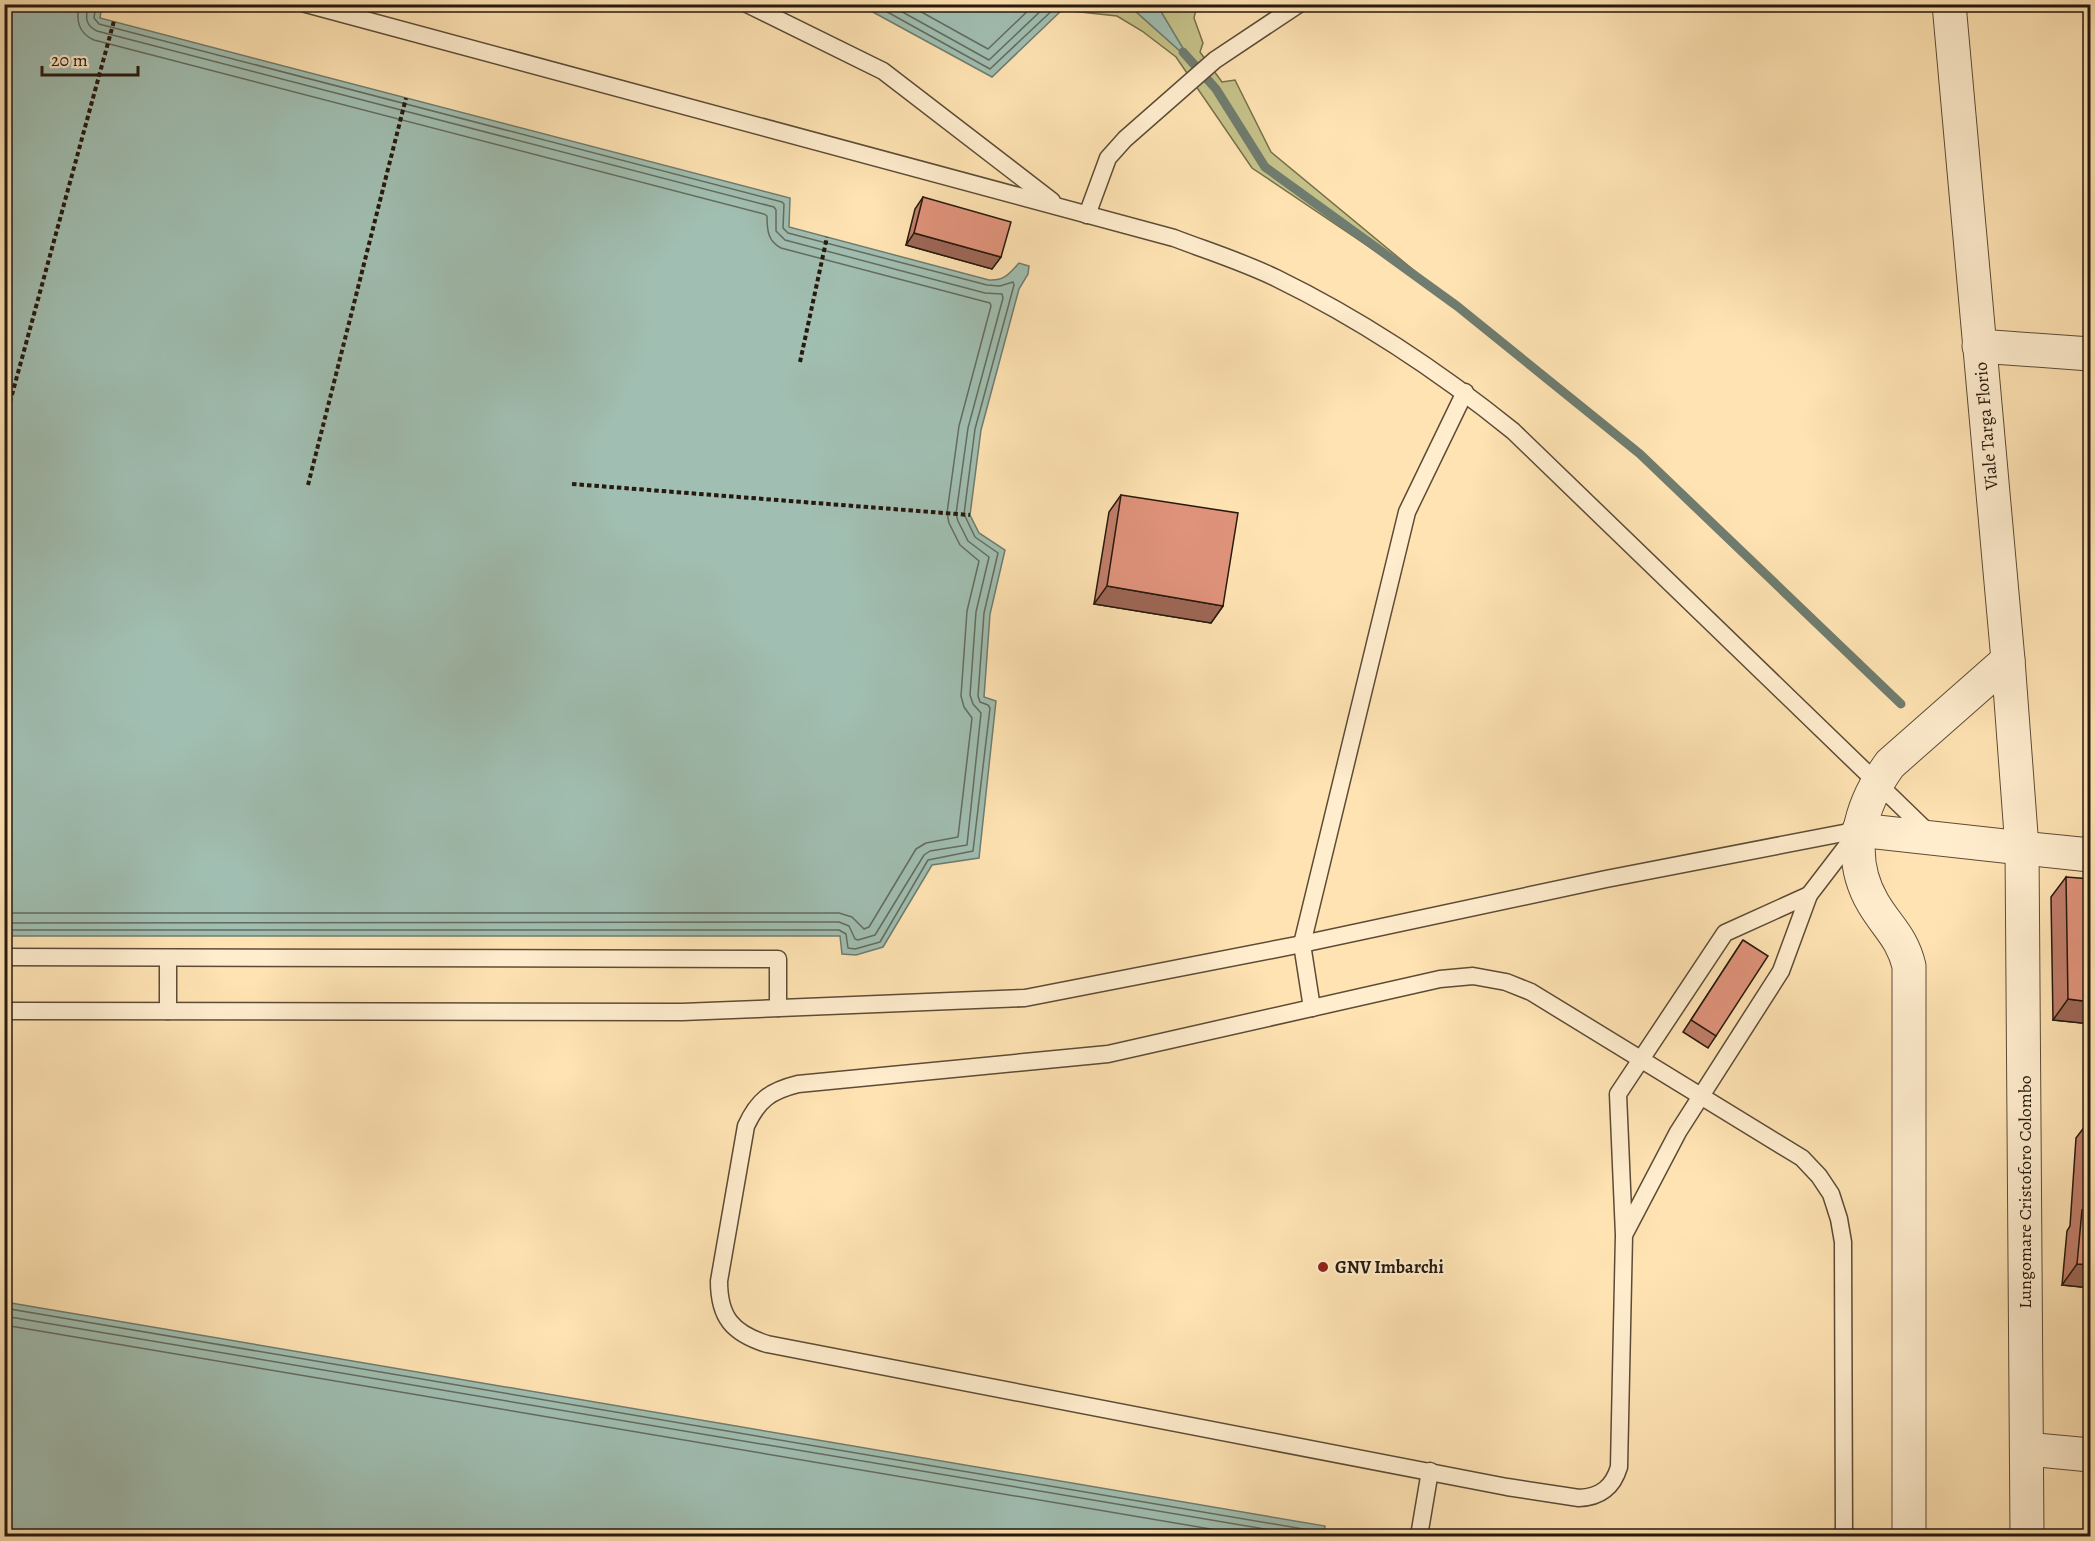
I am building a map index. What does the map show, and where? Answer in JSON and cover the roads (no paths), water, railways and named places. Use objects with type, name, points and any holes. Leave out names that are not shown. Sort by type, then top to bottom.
[{"type":"street","name":"Viale Targa Florio","points":[[1949,4],[2022,848]]},
{"type":"street","points":[[1979,346],[2091,354]]},
{"type":"street","points":[[1909,1536],[1908,966],[1905,952],[1896,933],[1871,900],[1863,880],[1859,860],[1859,830],[1867,801],[1877,781],[1890,764],[2007,660]]},
{"type":"street","points":[[1859,830],[2091,855]]},
{"type":"street","name":"Lungomare Cristoforo Colombo","points":[[2022,848],[2027,1536]]},
{"type":"street","points":[[2027,1449],[2091,1455]]},
{"type":"lane","points":[[306,4],[1174,238],[1274,277],[1356,321],[1465,392],[1513,431],[1934,838]]},
{"type":"lane","points":[[747,4],[883,71],[1060,207]]},
{"type":"lane","points":[[1087,214],[1108,158],[1125,139],[1215,60],[1299,4]]},
{"type":"lane","points":[[1312,1008],[1302,944],[1407,512],[1465,392]]},
{"type":"lane","points":[[4,1011],[682,1012],[1025,998],[1302,944],[1606,879],[1859,830]]},
{"type":"lane","points":[[1624,1235],[1678,1132],[1781,971],[1809,895],[1859,830]]},
{"type":"lane","points":[[1809,895],[1725,933],[1641,1060],[1618,1094],[1624,1235],[1619,1467],[1610,1486],[1591,1497],[1579,1498],[1507,1487],[767,1344],[750,1339],[735,1329],[725,1315],[719,1298],[719,1281],[746,1126],[753,1110],[765,1097],[780,1089],[798,1084],[1108,1054],[1440,979],[1473,976],[1506,982],[1531,992],[1641,1060],[1802,1158],[1819,1176],[1831,1194],[1843,1242],[1844,1536]]},
{"type":"lane","points":[[4,957],[778,958],[778,1008]]},
{"type":"lane","points":[[168,958],[168,1011]]},
{"type":"lane","points":[[1419,1536],[1430,1471]]},
{"type":"water","points":[[4,5],[102,5],[100,18],[790,198],[789,227],[989,280],[1002,278],[1019,263],[1029,266],[1028,274],[1019,289],[981,430],[970,515],[979,533],[1005,550],[990,614],[984,697],[996,701],[979,858],[932,865],[883,947],[856,955],[842,954],[840,936],[5,936]]},
{"type":"water","points":[[860,5],[1099,5],[1062,10],[992,77]]},
{"type":"water","points":[[1123,5],[1157,5],[1190,60],[1134,10]]},
{"type":"water","points":[[5,1302],[1325,1526],[1324,1536],[5,1536]]},
{"type":"waterway","points":[[1183,52],[1216,89],[1265,167],[1457,306],[1640,454],[1901,704]]},
{"type":"place","name":"GNV Imbarchi","points":[[1323,1267]]}]
